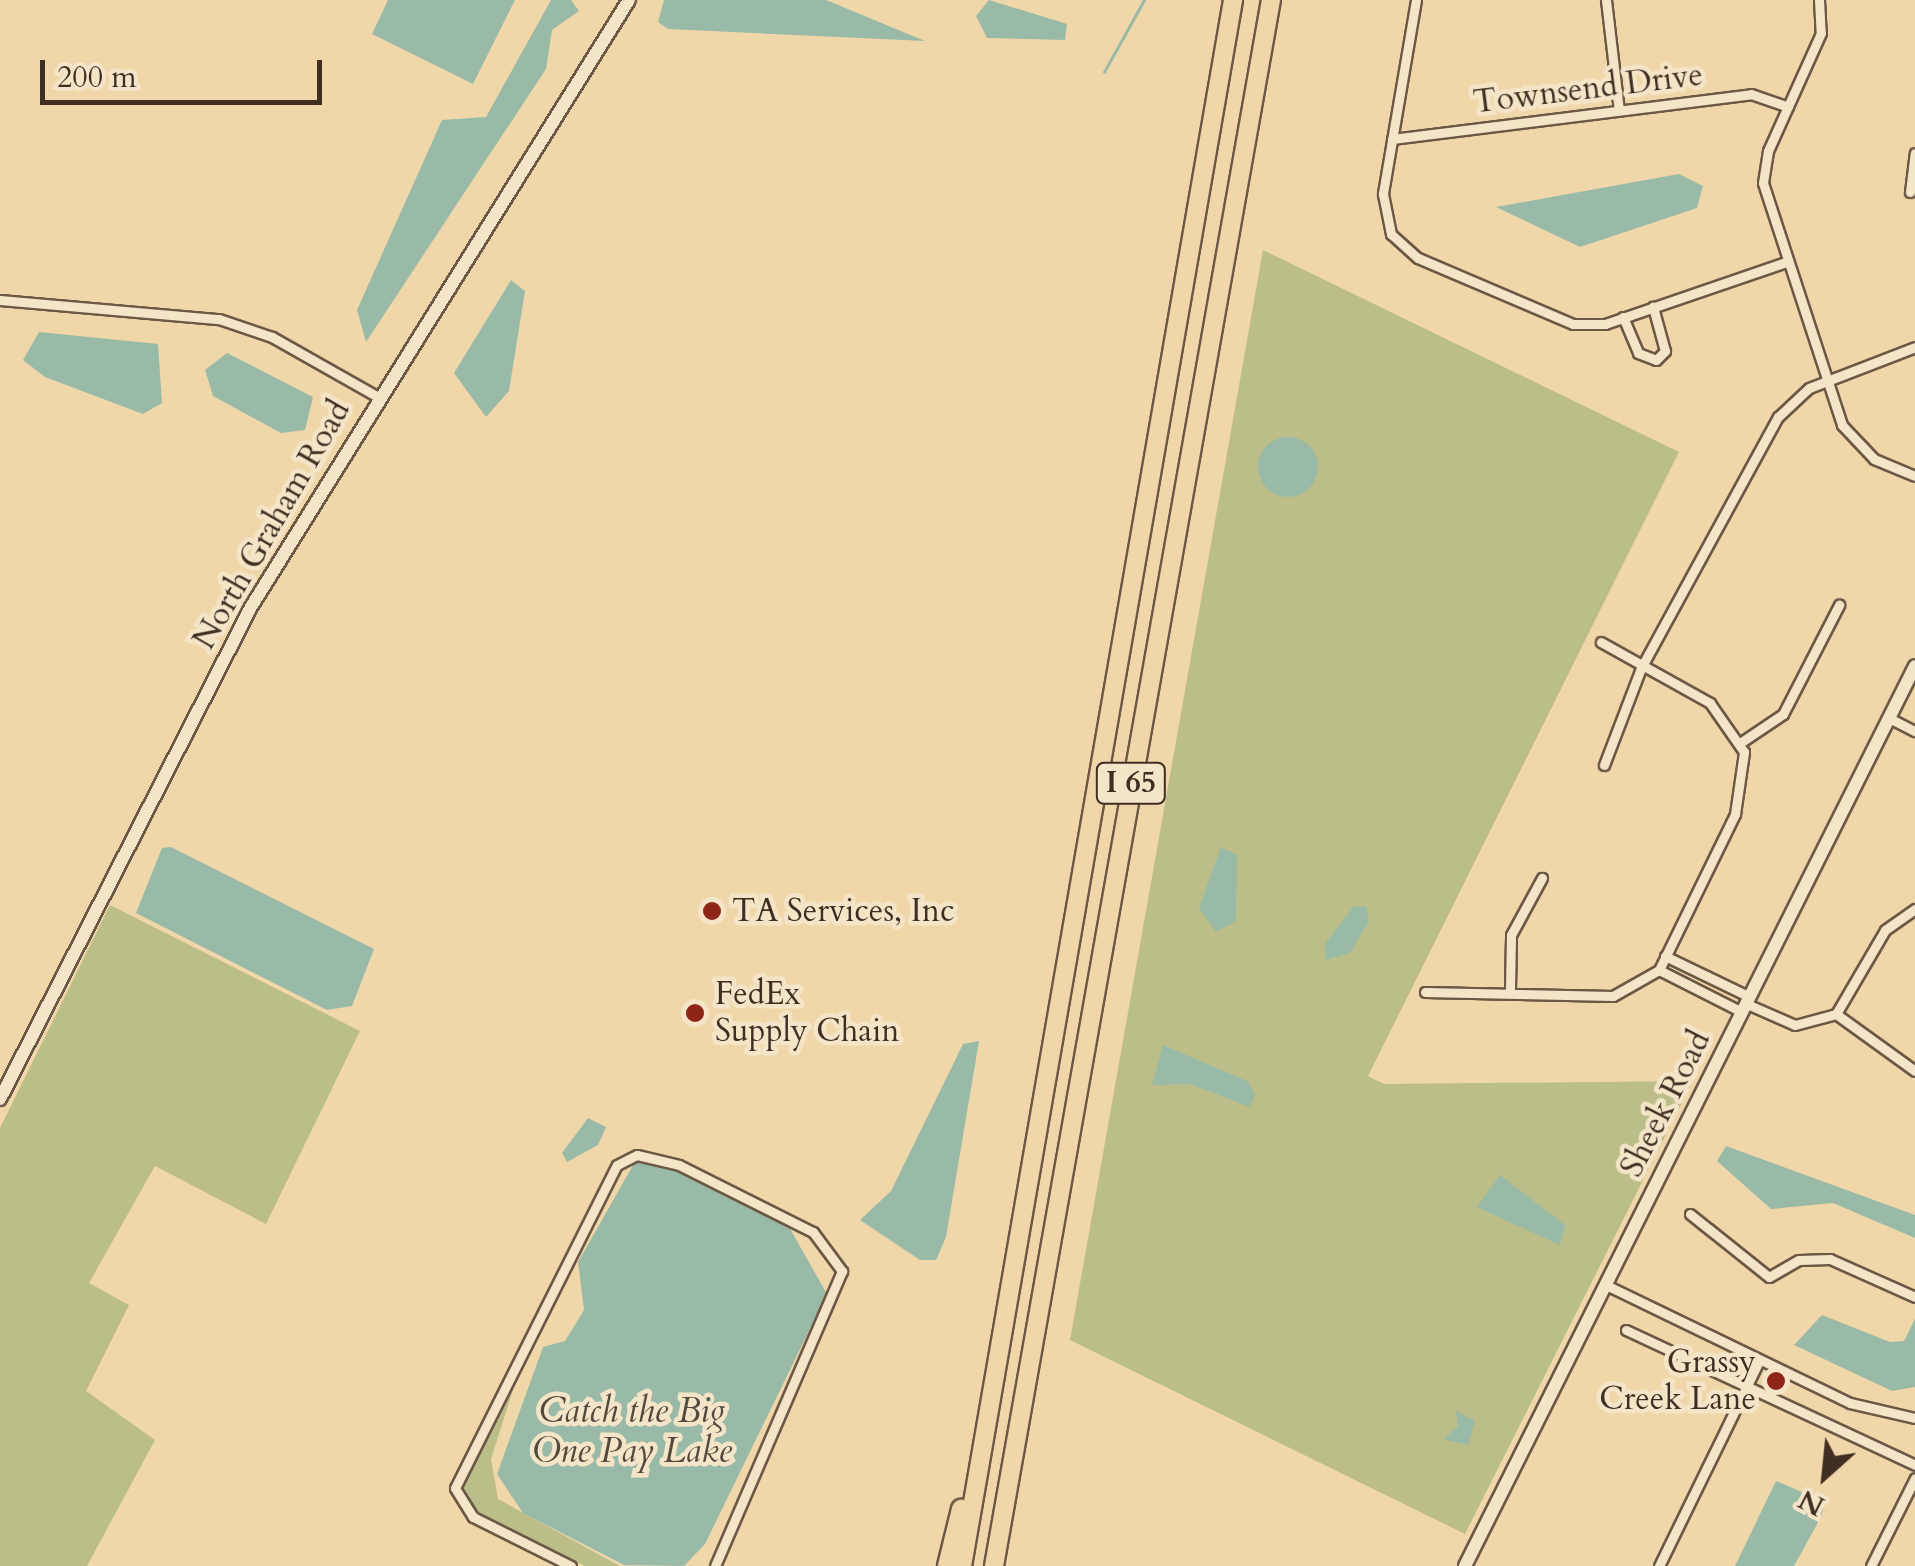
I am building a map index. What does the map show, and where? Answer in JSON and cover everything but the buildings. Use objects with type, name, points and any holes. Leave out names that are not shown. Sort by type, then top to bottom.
[{"type":"highway","name":"I 65","points":[[962,1566],[1234,0]]},
{"type":"highway","name":"I 65","points":[[996,1566],[1271,0]]},
{"type":"highway","points":[[947,1566],[999,1353]]},
{"type":"street","name":"North Graham Road","points":[[0,1099],[251,607],[629,0]]},
{"type":"street","points":[[1416,0],[1384,194],[1391,234],[1418,258],[1573,324],[1623,318],[1786,262]]},
{"type":"street","points":[[1606,0],[1619,110]]},
{"type":"street","points":[[1818,0],[1821,33],[1788,107],[1763,183],[1827,382],[1854,443],[1915,476]]},
{"type":"street","name":"Townsend Drive","points":[[1392,139],[1751,94],[1788,107]]},
{"type":"street","points":[[1910,192],[1915,153]]},
{"type":"street","points":[[0,300],[219,319],[272,336],[378,398]]},
{"type":"street","points":[[1623,318],[1638,353],[1656,360],[1665,351],[1653,307]]},
{"type":"street","points":[[1604,765],[1641,668],[1769,432],[1798,396],[1915,347]]},
{"type":"street","points":[[1740,743],[1784,714],[1838,606]]},
{"type":"street","points":[[1425,992],[1510,989],[1613,996],[1659,970],[1666,956],[1744,790],[1740,743],[1710,703],[1600,642]]},
{"type":"street","name":"Sheek Road","points":[[1465,1566],[1915,666]]},
{"type":"street","points":[[1889,718],[1915,731]]},
{"type":"street","points":[[1510,989],[1511,936],[1542,878]]},
{"type":"street","points":[[1659,970],[1795,1025],[1836,1014],[1885,930],[1915,910]]},
{"type":"street","points":[[1666,956],[1746,1004]]},
{"type":"street","points":[[1836,1014],[1915,1071]]},
{"type":"street","points":[[570,1566],[473,1517],[455,1488],[617,1165],[636,1155],[679,1165],[814,1232],[842,1272],[715,1566]]},
{"type":"street","points":[[1690,1214],[1769,1277],[1799,1260],[1830,1259],[1915,1296]]},
{"type":"street","points":[[1606,1286],[1850,1403],[1915,1418]]},
{"type":"street","points":[[1626,1330],[1915,1465]]},
{"type":"street","points":[[1659,1566],[1759,1361]]},
{"type":"street","points":[[1871,1566],[1915,1478]]},
{"type":"green space","points":[[1263,250],[1679,452],[1368,1076],[1384,1084],[1693,1081],[1465,1534],[1070,1340]]},
{"type":"green space","points":[[110,905],[360,1031],[266,1224],[155,1166],[89,1283],[129,1305],[86,1391],[155,1440],[87,1566],[0,1566],[0,1128]]},
{"type":"green space","points":[[519,1371],[491,1459],[498,1499],[620,1566],[585,1566],[476,1511],[460,1494]]},
{"type":"water","points":[[388,0],[515,0],[473,84],[372,34]]},
{"type":"water","points":[[551,0],[571,0],[579,11],[552,30],[546,69],[366,342],[357,310],[442,120],[486,117]]},
{"type":"water","points":[[664,0],[826,0],[925,41],[668,29],[658,22]]},
{"type":"water","points":[[989,0],[1067,24],[1065,40],[987,38],[976,16]]},
{"type":"water","points":[[1679,174],[1703,186],[1697,208],[1580,247],[1496,207]]},
{"type":"water","points":[[511,280],[525,291],[509,391],[486,417],[454,373]]},
{"type":"water","points":[[39,332],[158,344],[162,403],[143,414],[45,377],[23,360]]},
{"type":"water","points":[[227,353],[313,397],[305,430],[281,433],[213,396],[205,370]]},
{"type":"water","points":[[1288,437],[1309,446],[1318,467],[1309,488],[1288,497],[1267,488],[1258,467],[1267,446]]},
{"type":"water","points":[[171,847],[374,949],[352,1006],[327,1010],[136,913],[162,848]]},
{"type":"water","points":[[1221,847],[1237,855],[1236,921],[1216,932],[1199,908]]},
{"type":"water","points":[[1354,906],[1366,907],[1369,921],[1350,953],[1326,960],[1325,944]]},
{"type":"water","points":[[979,1041],[946,1237],[936,1260],[920,1260],[860,1220],[891,1191],[963,1044]]},
{"type":"water","points":[[1163,1045],[1247,1081],[1255,1094],[1250,1107],[1190,1084],[1152,1085]]},
{"type":"water","points":[[588,1118],[606,1127],[598,1145],[567,1162],[562,1153]]},
{"type":"water","points":[[1726,1146],[1915,1215],[1915,1238],[1833,1203],[1771,1209],[1717,1161]]},
{"type":"water","name":"Catch the Big One Pay Lake","points":[[636,1160],[682,1171],[789,1227],[827,1294],[705,1544],[684,1566],[624,1565],[523,1513],[497,1474],[543,1347],[565,1341],[584,1310],[578,1262]]},
{"type":"water","points":[[1500,1175],[1565,1225],[1560,1245],[1477,1207]]},
{"type":"water","points":[[1822,1315],[1890,1342],[1904,1341],[1915,1319],[1915,1387],[1892,1391],[1794,1345]]},
{"type":"water","points":[[1456,1411],[1475,1421],[1468,1445],[1444,1439],[1458,1426]]},
{"type":"water","points":[[1776,1481],[1825,1502],[1821,1517],[1794,1566],[1735,1566]]},
{"type":"waterway","points":[[1104,72],[1144,0]]},
{"type":"place","name":"TA Services, Inc","points":[[712,911]]},
{"type":"place","name":"FedEx Supply Chain","points":[[695,1013]]},
{"type":"place","name":"Grassy Creek Lane","points":[[1776,1381]]}]
